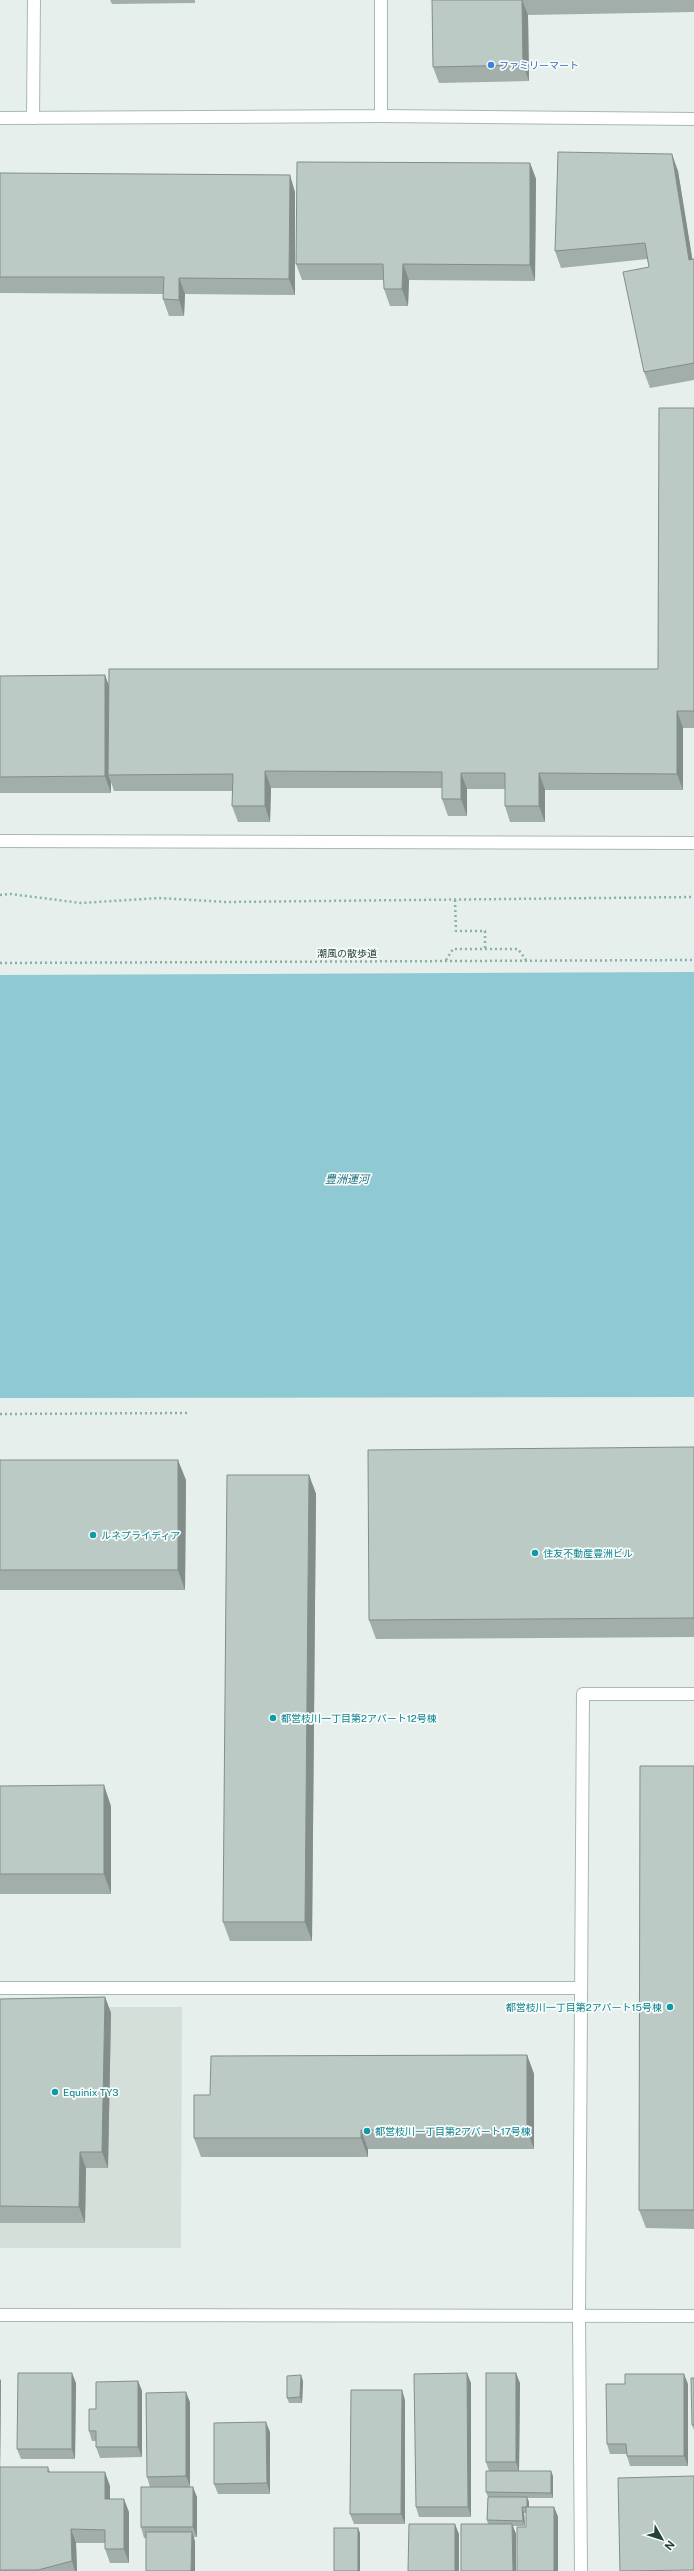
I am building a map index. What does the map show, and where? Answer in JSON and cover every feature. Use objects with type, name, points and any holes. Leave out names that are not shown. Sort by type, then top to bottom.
[{"type":"street","points":[[33,118],[34,0]]},
{"type":"street","points":[[381,0],[381,116]]},
{"type":"street","points":[[0,118],[381,116],[694,119]]},
{"type":"street","points":[[0,841],[694,843]]},
{"type":"street","points":[[581,2571],[579,2316],[583,1694],[694,1694]]},
{"type":"street","points":[[0,1988],[581,1988]]},
{"type":"street","points":[[0,2316],[694,2316]]},
{"type":"path","points":[[0,895],[11,894],[81,903],[160,898],[226,902],[694,898]]},
{"type":"path","points":[[455,900],[456,931],[485,931],[485,949]]},
{"type":"path","points":[[446,961],[453,948],[518,949],[527,961]]},
{"type":"path","name":"潮風の散歩道","points":[[0,963],[694,960]]},
{"type":"path","points":[[0,1414],[187,1413]]},
{"type":"shaded area","points":[[0,2007],[182,2007],[181,2248],[0,2248]]},
{"type":"water","name":"豊洲運河","points":[[694,972],[694,1397],[0,1398],[0,975]]},
{"type":"building","points":[[432,0],[522,0],[523,65],[433,67]]},
{"type":"building","points":[[558,152],[672,154],[689,260],[694,259],[694,363],[644,372],[623,272],[649,267],[645,243],[555,251]]},
{"type":"building","points":[[297,162],[530,163],[530,265],[403,264],[402,289],[384,289],[383,264],[296,264]]},
{"type":"building","points":[[0,173],[290,175],[289,279],[179,278],[179,300],[163,299],[164,277],[0,277]]},
{"type":"building","points":[[659,408],[694,408],[694,711],[677,711],[677,774],[539,773],[539,806],[505,806],[505,773],[461,773],[461,799],[442,799],[442,772],[265,771],[265,806],[232,806],[233,774],[108,775],[109,669],[658,669]]},
{"type":"building","points":[[105,675],[105,776],[0,777],[0,676]]},
{"type":"building","name":"住友不動産豊洲ビル","points":[[694,1447],[694,1618],[369,1620],[368,1450]]},
{"type":"building","name":"ルネプライディア","points":[[0,1460],[178,1460],[178,1570],[0,1570]]},
{"type":"building","name":"都営枝川一丁目第2アパート12号棟","points":[[227,1475],[309,1475],[305,1922],[223,1922]]},
{"type":"building","name":"都営枝川一丁目第2アパート15号棟","points":[[640,1766],[694,1766],[694,2210],[639,2210]]},
{"type":"building","points":[[104,1785],[104,1874],[0,1874],[0,1786]]},
{"type":"building","name":"Equinix TY3","points":[[105,1997],[102,2152],[80,2152],[79,2207],[0,2206],[0,1999]]},
{"type":"building","name":"都営枝川一丁目第2アパート17号棟","points":[[527,2055],[527,2130],[361,2130],[361,2138],[194,2138],[194,2095],[210,2095],[211,2056]]},
{"type":"building","points":[[18,2373],[72,2373],[72,2449],[17,2449]]},
{"type":"building","points":[[467,2373],[468,2507],[416,2507],[414,2374]]},
{"type":"building","points":[[486,2373],[516,2373],[516,2462],[486,2462]]},
{"type":"building","points":[[625,2374],[684,2374],[684,2456],[627,2456],[626,2444],[607,2444],[606,2384],[625,2384]]},
{"type":"building","points":[[301,2375],[300,2397],[287,2398],[287,2376]]},
{"type":"building","points":[[691,2378],[694,2378],[694,2425],[692,2425]]},
{"type":"building","points":[[138,2381],[138,2447],[96,2447],[96,2431],[89,2431],[89,2409],[96,2409],[96,2382]]},
{"type":"building","points":[[351,2390],[402,2390],[401,2514],[350,2514]]},
{"type":"building","points":[[186,2392],[186,2476],[147,2477],[146,2393]]},
{"type":"building","points":[[266,2422],[267,2483],[214,2484],[214,2423]]},
{"type":"building","points":[[0,2467],[48,2467],[48,2472],[105,2472],[105,2499],[124,2499],[124,2549],[105,2549],[105,2530],[71,2529],[72,2561],[38,2570],[0,2570]]},
{"type":"building","points":[[486,2471],[551,2471],[551,2493],[486,2492]]},
{"type":"building","points":[[694,2476],[694,2570],[620,2571],[618,2478]]},
{"type":"building","points":[[141,2487],[193,2487],[193,2527],[141,2527]]},
{"type":"building","points":[[488,2497],[527,2497],[527,2507],[522,2507],[523,2521],[487,2520]]},
{"type":"building","points":[[526,2507],[554,2507],[554,2571],[517,2571],[517,2527],[526,2527]]},
{"type":"building","points":[[409,2524],[455,2524],[455,2571],[408,2571]]},
{"type":"building","points":[[461,2524],[512,2524],[513,2571],[461,2571]]},
{"type":"building","points":[[334,2528],[358,2528],[358,2571],[334,2571]]},
{"type":"building","points":[[146,2532],[192,2532],[191,2571],[146,2571]]},
{"type":"place","name":"ファミリーマート","points":[[491,65]]},
{"type":"place","name":"ルネプライディア","points":[[93,1535]]},
{"type":"place","name":"住友不動産豊洲ビル","points":[[535,1553]]},
{"type":"place","name":"都営枝川一丁目第2アパート12号棟","points":[[273,1718]]},
{"type":"place","name":"都営枝川一丁目第2アパート15号棟","points":[[670,2007]]},
{"type":"place","name":"Equinix TY3","points":[[55,2092]]},
{"type":"place","name":"都営枝川一丁目第2アパート17号棟","points":[[367,2131]]}]
